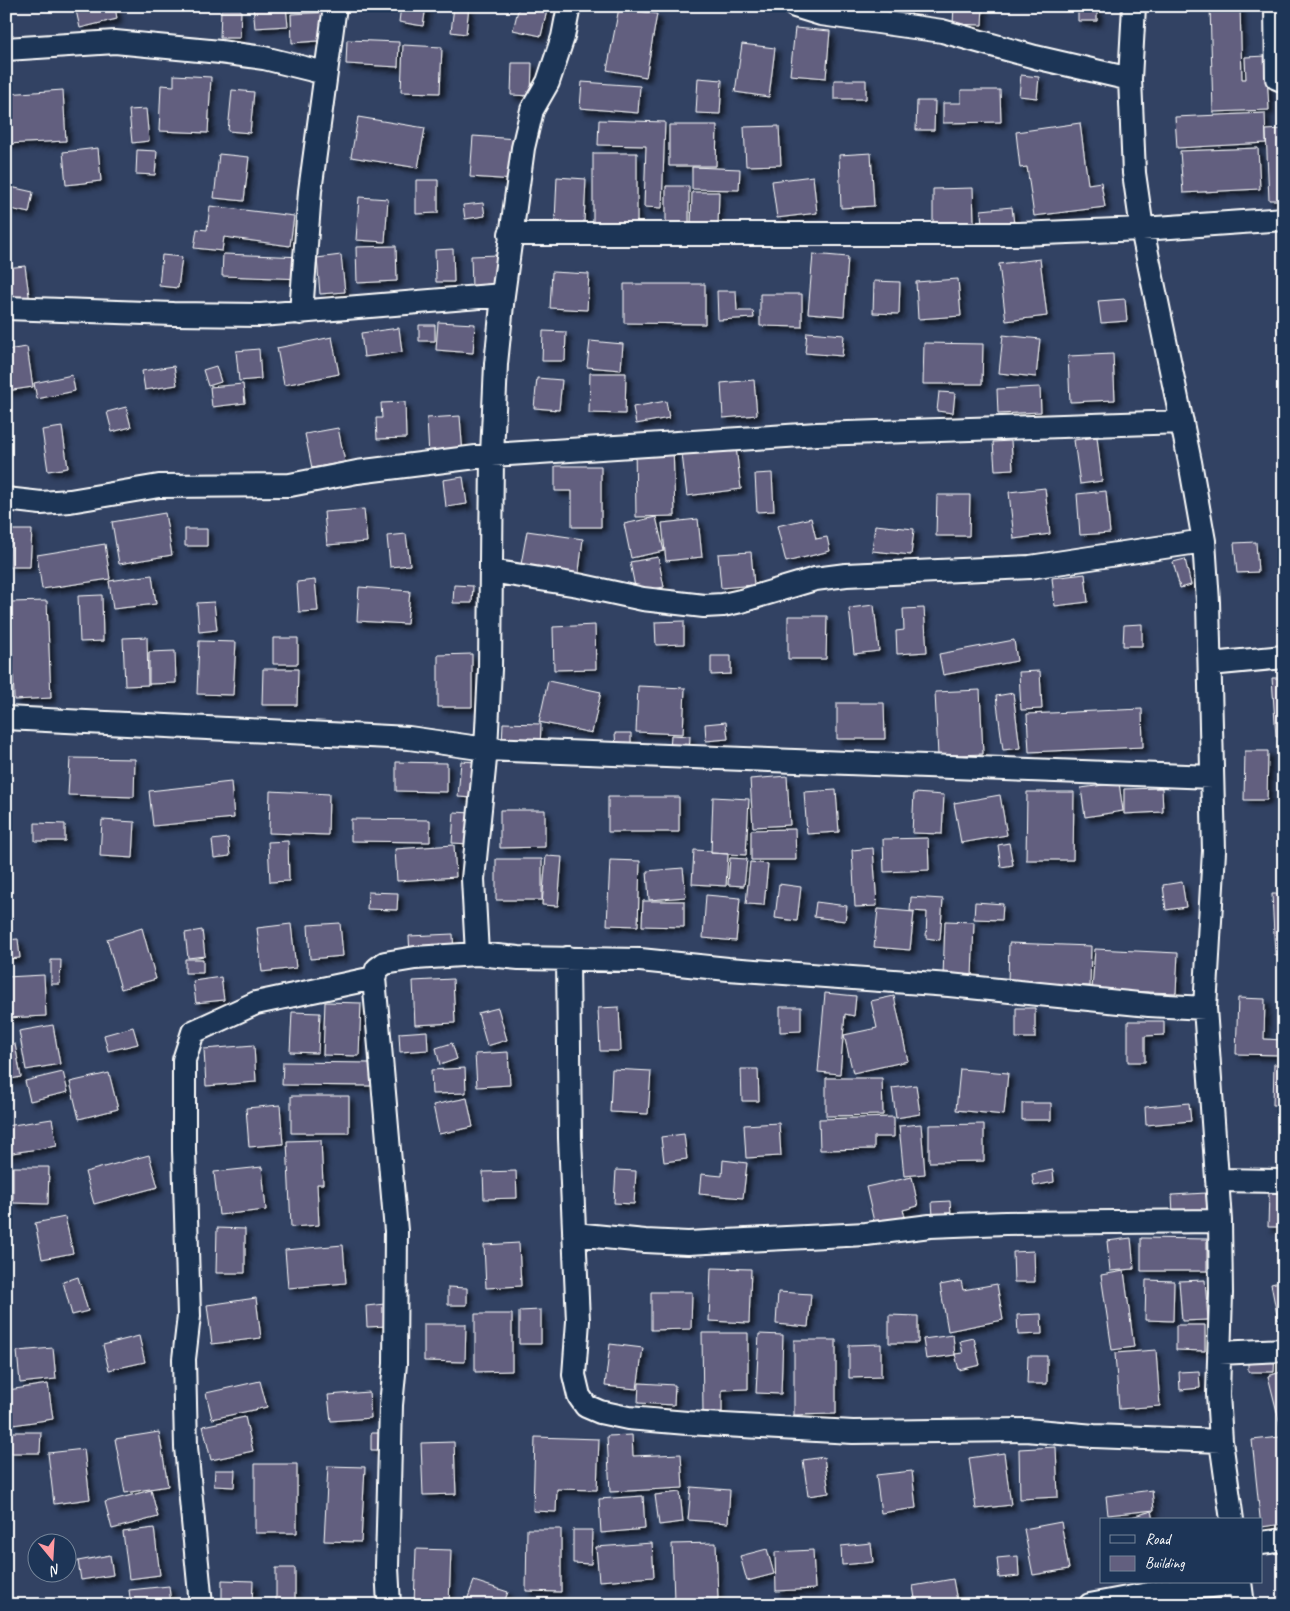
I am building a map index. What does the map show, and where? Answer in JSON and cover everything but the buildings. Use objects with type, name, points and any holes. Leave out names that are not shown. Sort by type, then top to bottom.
[{"type":"street","points":[[301,312],[310,191],[336,6]]},
{"type":"street","points":[[477,954],[473,879],[486,748],[490,669],[492,455],[496,364],[502,294],[523,148],[532,110],[548,82],[563,38],[569,6]]},
{"type":"street","points":[[795,6],[821,14],[942,31],[1035,57],[1130,79]]},
{"type":"street","points":[[1134,6],[1130,79],[1134,173],[1142,229],[1182,422],[1204,541],[1208,602],[1214,851],[1204,1008],[1220,1221],[1218,1394],[1221,1441],[1232,1518]]},
{"type":"street","points":[[1276,6],[1277,78],[1284,81]]},
{"type":"street","points":[[6,49],[115,42],[264,58],[326,73]]},
{"type":"street","points":[[510,234],[1019,234],[1142,229],[1284,219]]},
{"type":"street","points":[[6,308],[261,315],[502,294]]},
{"type":"street","points":[[6,499],[40,503],[60,502],[160,486],[290,485],[357,472],[492,455],[817,434],[1182,422]]},
{"type":"street","points":[[491,571],[578,585],[643,599],[713,606],[741,601],[815,579],[846,575],[1030,567],[1204,541]]},
{"type":"street","points":[[1210,664],[1284,657]]},
{"type":"street","points":[[6,718],[409,738],[486,748],[1212,777]]},
{"type":"street","points":[[389,1605],[387,1567],[391,1405],[395,1364],[396,1231],[374,978],[377,969],[385,963],[415,958],[477,954],[519,958],[640,960],[728,969],[949,985],[1204,1008]]},
{"type":"street","points":[[568,958],[570,1138],[578,1321],[574,1375],[578,1396],[586,1406],[600,1412],[628,1418],[687,1423],[853,1432],[1026,1430],[1094,1436],[1221,1441]]},
{"type":"street","points":[[201,1605],[186,1447],[184,1359],[189,1316],[184,1150],[184,1060],[193,1032],[256,1003],[374,978]]},
{"type":"street","points":[[1217,1180],[1284,1181]]},
{"type":"street","points":[[574,1234],[688,1243],[866,1234],[930,1226],[996,1223],[1220,1221]]},
{"type":"street","points":[[1219,1353],[1284,1350]]},
{"type":"street","points":[[1262,1542],[1284,1540]]},
{"type":"street","points":[[1090,1605],[1164,1591],[1241,1590]]}]
